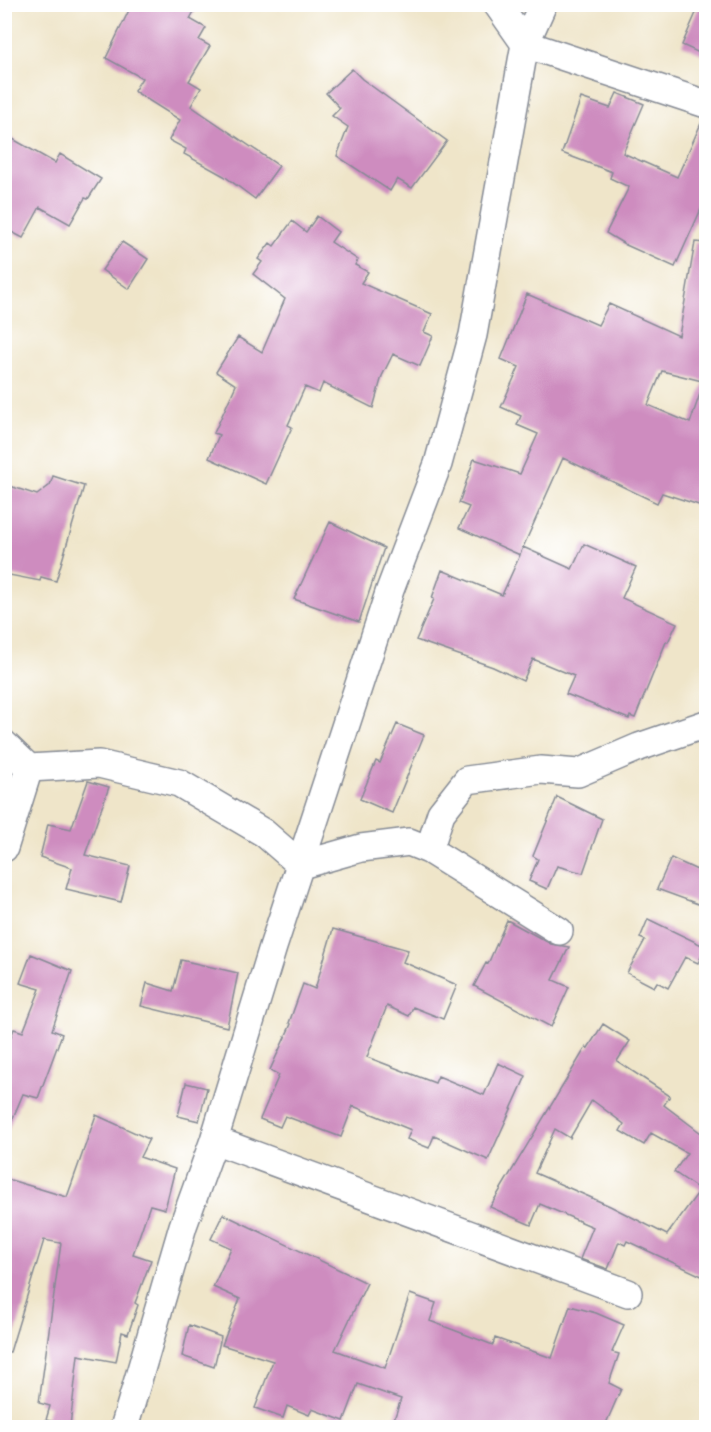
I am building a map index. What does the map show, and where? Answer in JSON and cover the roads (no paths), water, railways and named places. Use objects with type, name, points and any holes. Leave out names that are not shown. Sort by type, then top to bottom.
[{"type":"street","points":[[496,4],[525,44],[706,104]]},
{"type":"street","points":[[124,1428],[183,1226],[214,1140],[273,947],[390,590],[438,464],[473,335],[525,44],[543,4]]},
{"type":"street","points":[[429,850],[441,813],[467,780],[541,770],[578,773],[639,747],[706,724]]},
{"type":"street","points":[[4,744],[29,768],[99,764],[179,783],[264,833],[301,865]]},
{"type":"street","points":[[4,848],[29,768]]},
{"type":"street","points":[[301,865],[361,848],[409,842],[429,850],[559,931]]},
{"type":"street","points":[[214,1140],[628,1293]]}]
